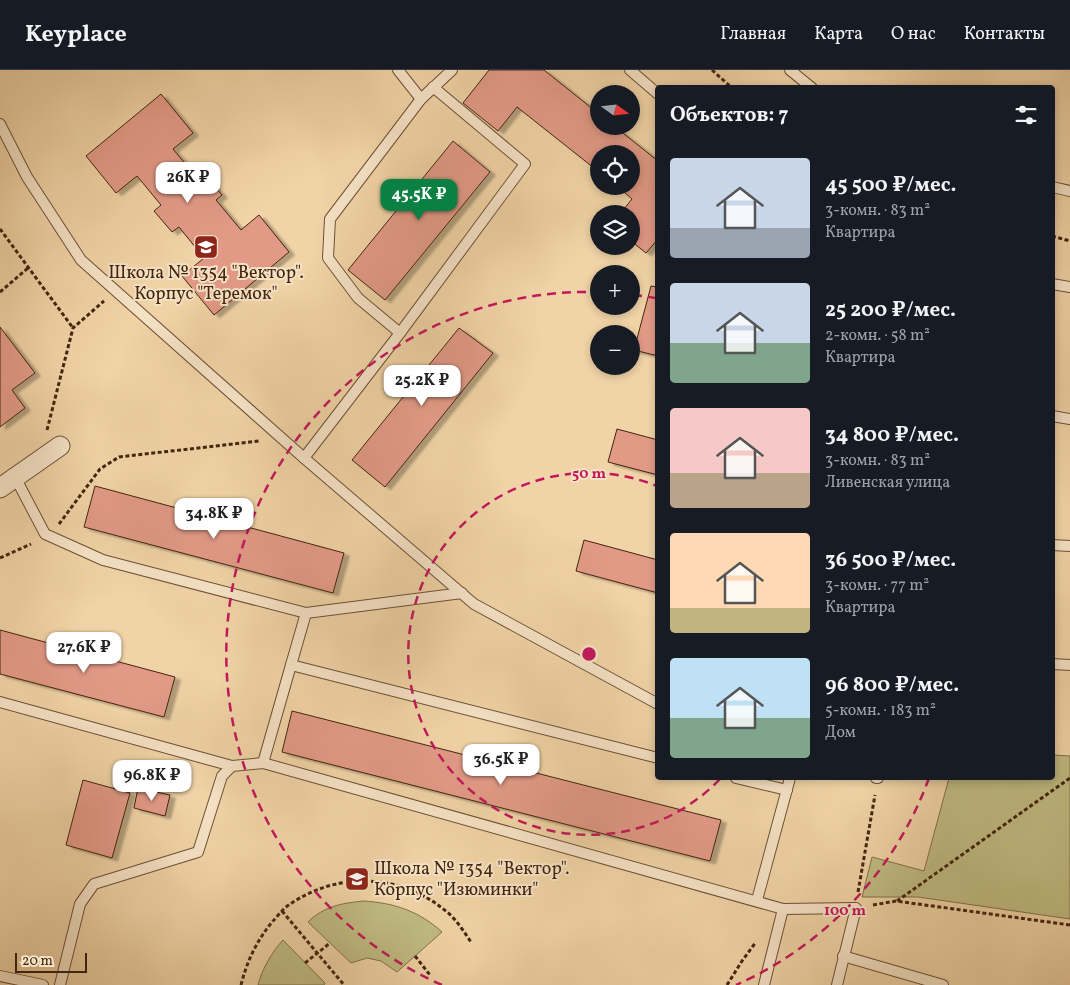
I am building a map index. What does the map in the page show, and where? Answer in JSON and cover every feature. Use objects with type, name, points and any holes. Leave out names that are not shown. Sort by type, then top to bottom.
[{"type":"street","points":[[0,488],[60,446]]},
{"type":"lane","points":[[398,70],[421,99]]},
{"type":"lane","points":[[400,333],[358,298],[328,258],[330,219],[421,99],[452,70]]},
{"type":"lane","points":[[630,70],[655,91]]},
{"type":"lane","points":[[790,70],[806,85]]},
{"type":"lane","points":[[304,458],[400,333],[525,164],[433,87]]},
{"type":"lane","points":[[0,124],[27,177],[81,260],[304,458],[474,604],[655,702]]},
{"type":"lane","points":[[1055,188],[1070,192]]},
{"type":"lane","points":[[1055,284],[1070,287]]},
{"type":"lane","points":[[1055,416],[1070,419]]},
{"type":"lane","points":[[15,477],[44,534],[102,560],[306,613],[462,593]]},
{"type":"lane","points":[[1055,544],[1070,546]]},
{"type":"lane","points":[[263,763],[306,613]]},
{"type":"lane","points":[[1055,664],[1070,664]]},
{"type":"lane","points":[[291,665],[655,757]]},
{"type":"lane","points":[[0,702],[232,766],[263,763],[757,900],[783,909],[856,908],[837,985]]},
{"type":"lane","points":[[60,985],[80,904],[94,884],[198,852],[222,776],[232,766]]},
{"type":"lane","points":[[744,780],[786,790]]},
{"type":"lane","points":[[757,900],[789,780]]},
{"type":"lane","points":[[764,985],[783,909]]},
{"type":"lane","points":[[843,956],[943,985]]},
{"type":"lane","points":[[0,976],[44,985]]},
{"type":"path","points":[[712,70],[729,85]]},
{"type":"path","points":[[0,229],[72,328]]},
{"type":"path","points":[[1055,237],[1070,241]]},
{"type":"path","points":[[0,292],[28,268]]},
{"type":"path","points":[[39,460],[72,328],[116,291]]},
{"type":"path","points":[[0,558],[50,536],[100,469],[119,456],[282,438]]},
{"type":"path","points":[[896,901],[1070,778]]},
{"type":"path","points":[[877,780],[856,908],[896,901],[1070,926]]},
{"type":"path","points":[[241,985],[247,962],[255,946],[263,933],[282,911],[306,896],[338,882],[359,880],[380,882],[418,892],[449,913],[471,942]]},
{"type":"path","points":[[282,911],[344,985]]},
{"type":"path","points":[[727,985],[758,939]]},
{"type":"path","points":[[306,963],[330,943]]},
{"type":"path","points":[[415,956],[430,975]]},
{"type":"shaded area","points":[[1055,755],[1070,756],[1070,919],[918,897],[862,897],[872,857],[924,871],[948,780],[1055,780]]},
{"type":"shaded area","points":[[364,901],[406,909],[442,932],[397,972],[381,961],[367,958],[351,963],[308,922],[321,912],[334,906]]},
{"type":"shaded area","points":[[283,940],[325,983],[324,985],[258,985],[268,961]]},
{"type":"building","points":[[489,70],[544,70],[590,107],[590,135],[625,135],[638,145],[590,145],[590,165],[517,107],[498,131],[463,103]]},
{"type":"building","points":[[161,94],[193,133],[173,149],[197,178],[203,173],[222,195],[216,200],[241,230],[259,215],[289,252],[214,315],[182,276],[204,258],[179,227],[172,232],[154,211],[161,205],[137,176],[116,193],[86,156]]},
{"type":"building","points":[[453,141],[490,172],[385,300],[348,270]]},
{"type":"building","points":[[640,147],[655,159],[655,242],[646,253],[640,248],[640,205],[627,205],[632,199],[627,195],[640,195]]},
{"type":"building","points":[[651,286],[655,287],[655,355],[640,352],[640,327]]},
{"type":"building","points":[[0,327],[35,373],[12,390],[25,408],[0,427]]},
{"type":"building","points":[[459,328],[493,353],[385,487],[352,460]]},
{"type":"building","points":[[617,429],[655,439],[655,474],[608,462]]},
{"type":"building","points":[[95,486],[344,553],[333,593],[84,527]]},
{"type":"building","points":[[584,540],[655,559],[655,592],[576,571]]},
{"type":"building","points":[[0,630],[175,677],[164,717],[0,674]]},
{"type":"building","points":[[292,711],[721,820],[710,861],[282,752]]},
{"type":"building","points":[[83,780],[130,793],[112,858],[66,845]]},
{"type":"building","points":[[138,788],[170,795],[165,816],[134,808]]},
{"type":"place","name":"Школа № 1354 \"Вектор\". Корпус \"Теремок\"","points":[[206,247]]},
{"type":"place","name":"Школа № 1354 \"Вектор\". Корпус \"Изюминки\"","points":[[357,879]]}]
